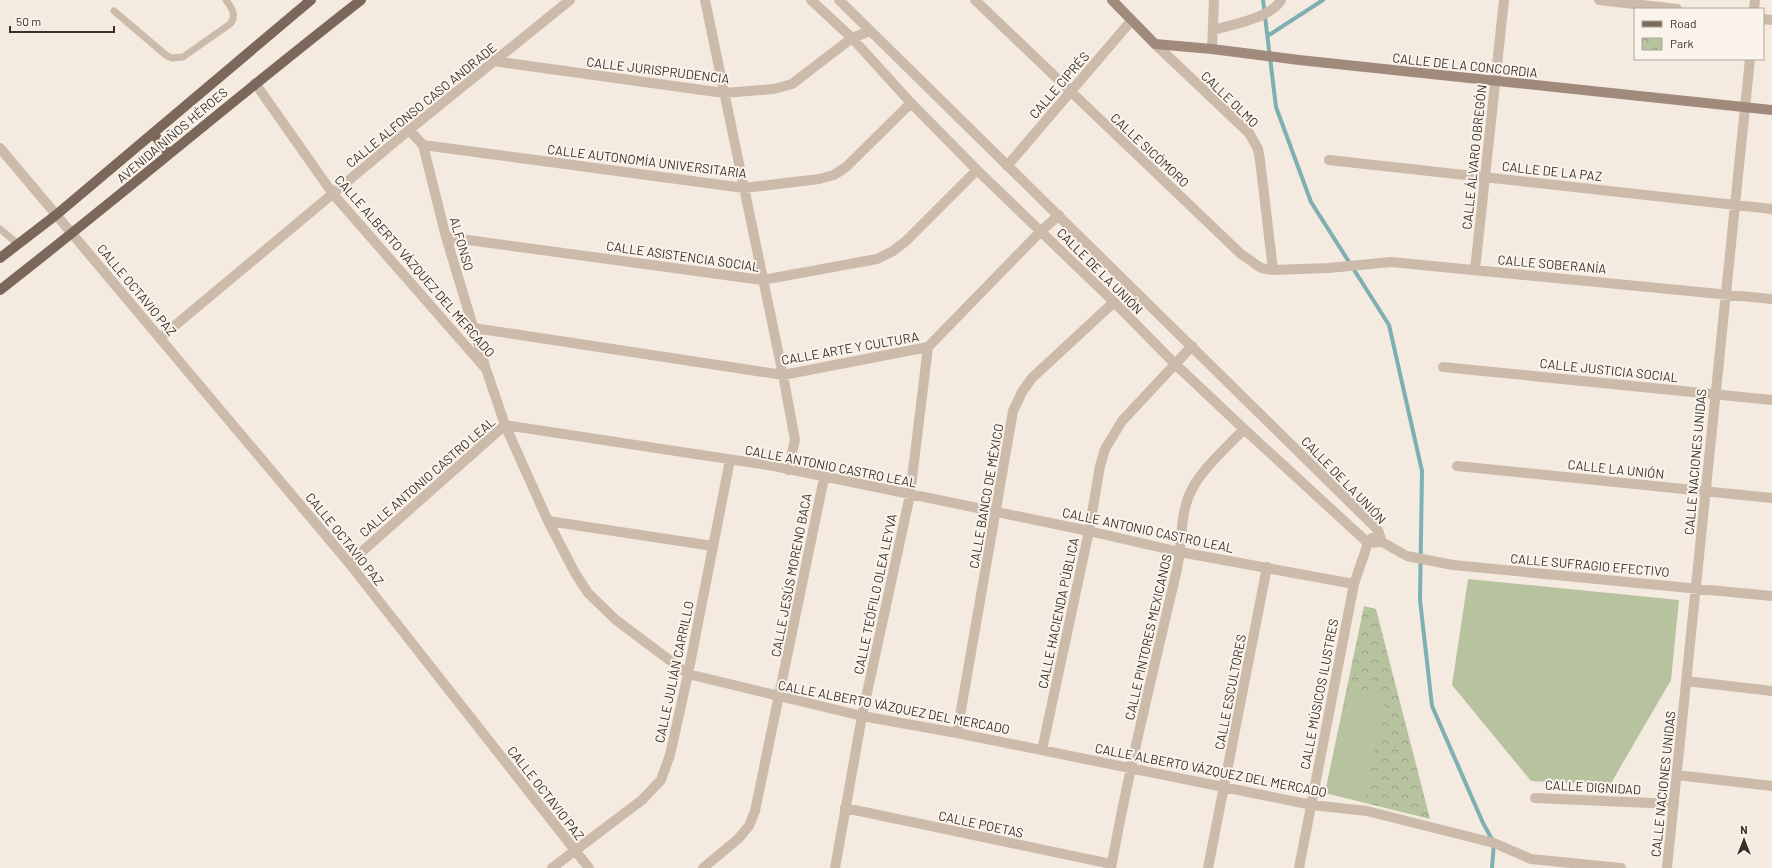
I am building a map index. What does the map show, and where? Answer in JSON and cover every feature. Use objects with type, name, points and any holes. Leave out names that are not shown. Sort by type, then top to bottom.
[{"type":"main road","name":"AVENIDA NIÑOS HÉROES","points":[[0,290],[72,234],[255,83],[361,0]]},
{"type":"main road","name":"AVENIDA NIÑOS HÉROES","points":[[0,258],[56,215],[307,1]]},
{"type":"main road","points":[[152,133],[169,154]]},
{"type":"street","name":"CALLE ALFONSO CASO ANDRADE","points":[[160,338],[409,130],[570,0]]},
{"type":"street","points":[[705,0],[762,280],[783,375],[795,440],[788,470]]},
{"type":"street","name":"CALLE DE LA UNIÓN","points":[[811,0],[821,4],[911,103],[977,170],[1244,430],[1368,543],[1382,542],[1407,556]]},
{"type":"street","name":"CALLE DE LA UNIÓN","points":[[839,0],[1378,530],[1382,542]]},
{"type":"street","name":"CALLE SICÓMORO","points":[[975,0],[1241,254],[1261,268],[1273,270],[1329,268]]},
{"type":"street","points":[[1212,49],[1214,30],[1214,0]]},
{"type":"street","points":[[1214,30],[1265,14],[1277,6],[1281,0]]},
{"type":"street","name":"CALLE ÁLVARO OBREGÓN","points":[[1475,270],[1504,0]]},
{"type":"street","points":[[1600,0],[1668,8]]},
{"type":"street","name":"CALLE OLMO","points":[[1116,2],[1132,22],[1249,133],[1255,142],[1260,160],[1273,270]]},
{"type":"street","name":"CALLE CIPRÉS","points":[[1007,166],[1132,22]]},
{"type":"street","name":"CALLE JURISPRUDENCIA","points":[[494,62],[724,93],[774,89],[792,84],[852,38],[870,31]]},
{"type":"street","name":"CALLE DE LA CONCORDIA","points":[[1154,44],[1772,110]]},
{"type":"street","name":"CALLE NACIONES UNIDAS","points":[[1667,868],[1750,60]]},
{"type":"street","name":"CALLE ALBERTO VÁZQUEZ DEL MERCADO","points":[[255,83],[333,194],[486,370],[505,425],[548,521],[575,573],[588,593],[616,620],[688,674],[862,716],[957,733],[1312,805],[1367,811],[1494,843],[1530,863],[1621,868]]},
{"type":"street","name":"CALLE AUTONOMÍA UNIVERSITARIA","points":[[423,145],[744,188],[818,179],[834,175],[846,166],[911,103]]},
{"type":"street","name":"ALFONSO","points":[[409,130],[423,145],[446,237],[486,370]]},
{"type":"street","name":"CALLE OCTAVIO PAZ","points":[[0,148],[349,564],[589,868]]},
{"type":"street","name":"CALLE DE LA PAZ","points":[[1329,160],[1772,209]]},
{"type":"street","name":"CALLE ASISTENCIA SOCIAL","points":[[446,237],[762,280],[877,259],[893,251],[906,241],[977,170]]},
{"type":"street","name":"CALLE ARTE Y CULTURA","points":[[474,328],[783,375],[928,347],[1041,231],[1059,215]]},
{"type":"street","name":"CALLE SOBERANÍA","points":[[1329,268],[1391,262],[1772,299]]},
{"type":"street","name":"CALLE BANCO DE MÉXICO","points":[[957,733],[997,512],[1013,411],[1022,392],[1032,378],[1114,302]]},
{"type":"street","name":"CALLE HACIENDA PÚBLICA","points":[[1042,750],[1089,531],[1100,466],[1105,449],[1122,421],[1174,363],[1192,346]]},
{"type":"street","name":"CALLE TEÓFILO OLEA LEYVA","points":[[835,868],[862,716],[910,495],[928,347]]},
{"type":"street","name":"CALLE JUSTICIA SOCIAL","points":[[1443,367],[1772,400]]},
{"type":"street","name":"CALLE ANTONIO CASTRO LEAL","points":[[349,564],[505,425],[788,470],[1089,531],[1180,552],[1354,584]]},
{"type":"street","name":"CALLE PINTORES MEXICANOS","points":[[1111,866],[1131,769],[1180,552],[1183,513],[1192,489],[1199,478],[1244,430]]},
{"type":"street","name":"CALLE JULIÁN CARRILLO","points":[[552,868],[642,800],[660,780],[670,755],[688,674],[730,460]]},
{"type":"street","name":"CALLE LA UNIÓN","points":[[1457,466],[1772,498]]},
{"type":"street","name":"CALLE JESÚS MORENO BACA","points":[[702,868],[738,839],[749,826],[755,811],[824,478]]},
{"type":"street","points":[[548,521],[713,546]]},
{"type":"street","name":"CALLE MÚSICOS ILUSTRES","points":[[1299,868],[1354,584],[1368,543],[1378,530]]},
{"type":"street","name":"CALLE SUFRAGIO EFECTIVO","points":[[1407,556],[1453,565],[1772,596]]},
{"type":"street","name":"CALLE ESCULTORES","points":[[1208,868],[1267,567]]},
{"type":"street","points":[[1686,681],[1772,691]]},
{"type":"street","points":[[1677,775],[1772,786]]},
{"type":"street","name":"CALLE DIGNIDAD","points":[[1535,798],[1674,804]]},
{"type":"street","name":"CALLE POETAS","points":[[845,808],[1111,866]]},
{"type":"lane","points":[[114,11],[167,56],[177,58],[183,57],[234,20],[234,15],[226,0]]},
{"type":"lane","points":[[0,229],[18,244]]},
{"type":"green space","points":[[1468,579],[1679,600],[1671,680],[1610,785],[1531,781],[1452,685]]},
{"type":"green space","points":[[1364,606],[1376,609],[1430,819],[1325,793]]},
{"type":"green space","points":[[1349,690],[1385,698],[1364,801],[1325,793]]},
{"type":"waterway","points":[[1263,0],[1276,107],[1311,202],[1389,325],[1422,471],[1420,600],[1432,706],[1483,823],[1494,843],[1492,868]]},
{"type":"waterway","points":[[1269,35],[1323,0]]}]
